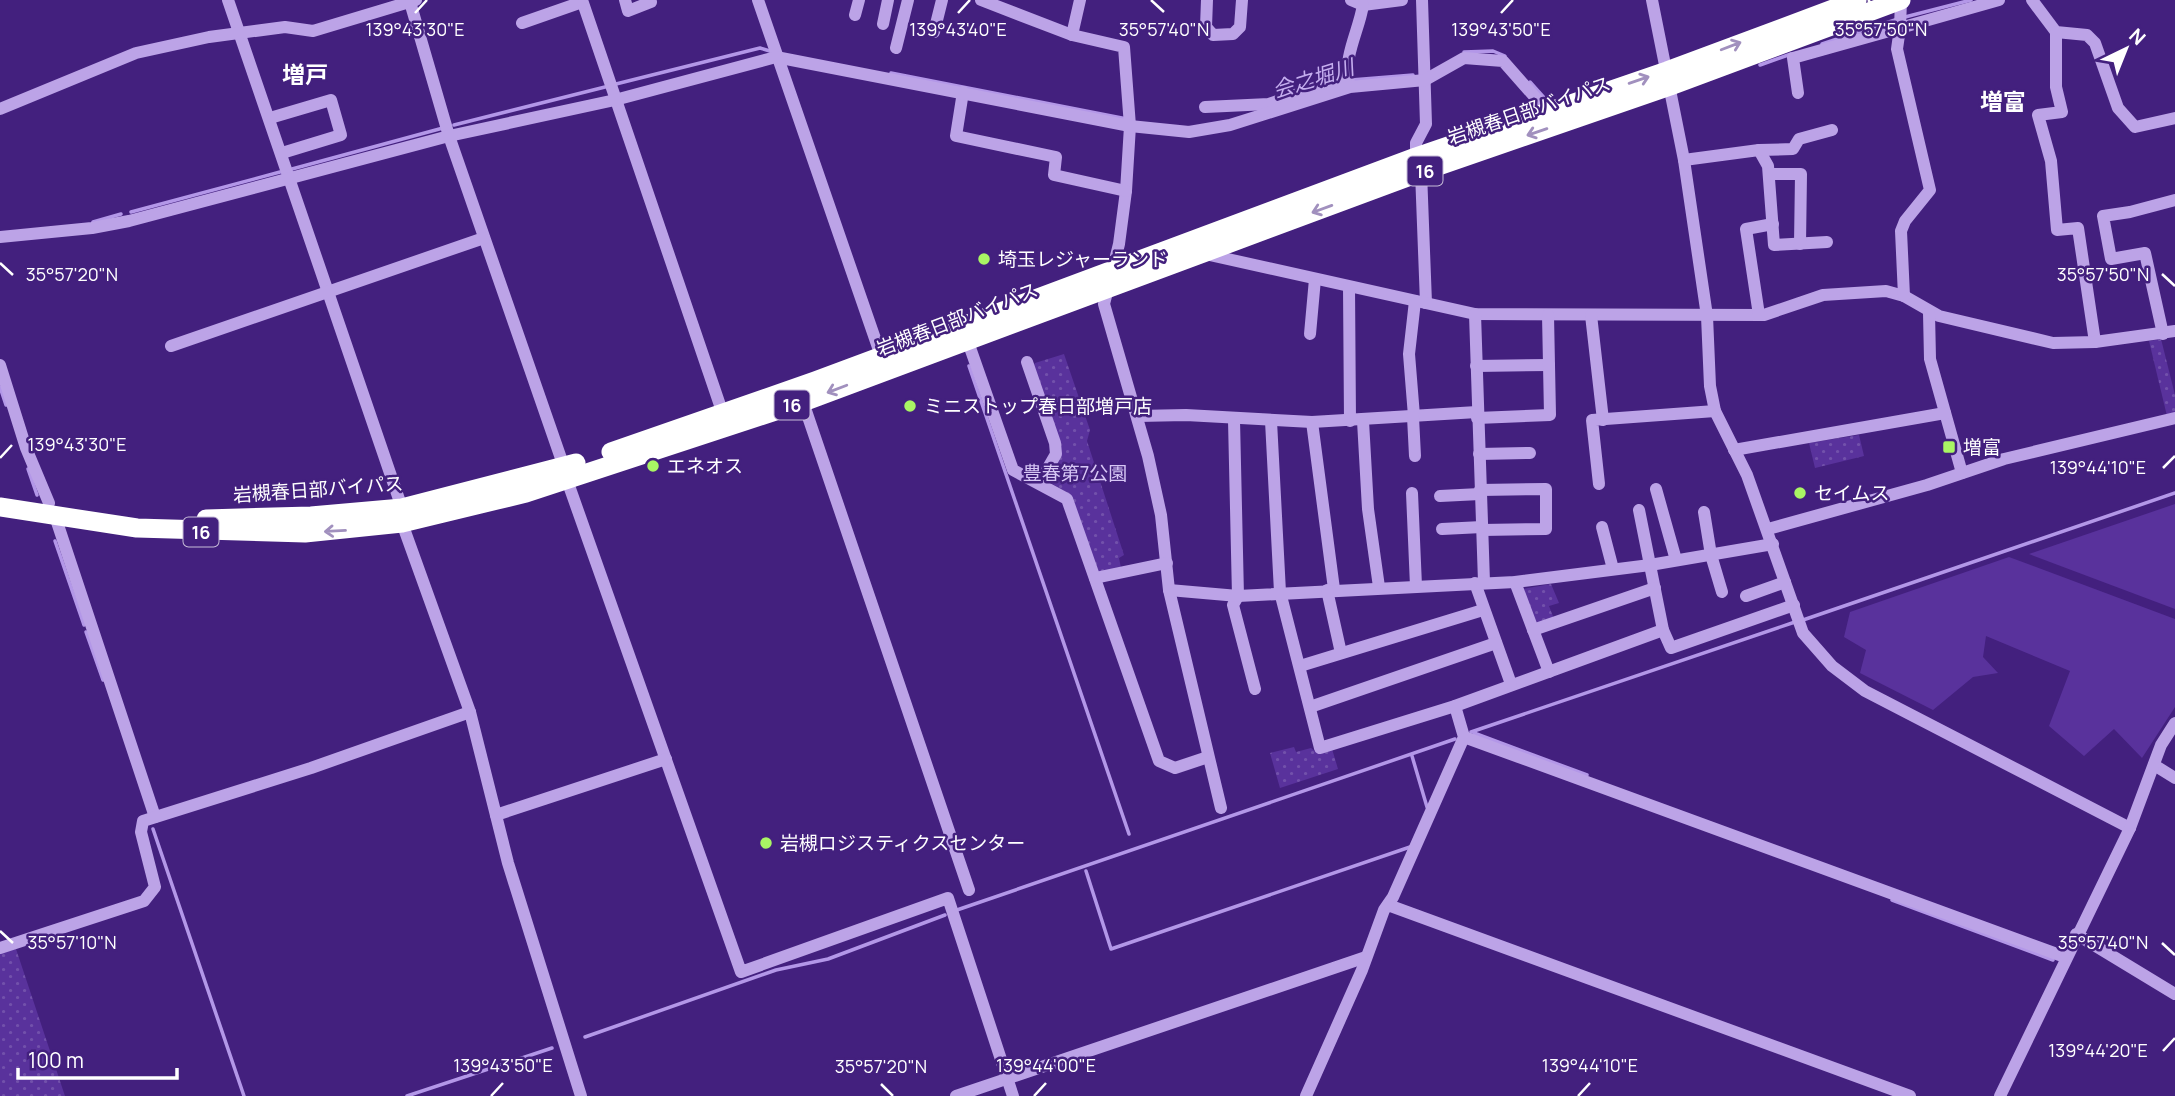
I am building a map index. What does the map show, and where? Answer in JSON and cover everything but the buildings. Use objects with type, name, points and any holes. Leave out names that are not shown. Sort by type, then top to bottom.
[{"type":"highway","name":"岩槻春日部バイパス","points":[[566,474],[881,356],[1110,280],[1201,254],[1548,112],[1669,78],[1857,0]]},
{"type":"highway","name":"岩槻春日部バイパス","points":[[0,507],[206,519],[402,515],[566,474],[803,402],[1110,280],[1419,165],[1901,0]]},
{"type":"highway","name":"岩槻春日部バイパス","points":[[0,495],[52,510]]},
{"type":"street","points":[[229,0],[437,626],[470,712],[553,1017],[581,1096]]},
{"type":"street","points":[[625,0],[628,11],[651,2],[650,0]]},
{"type":"street","points":[[758,0],[881,356]]},
{"type":"street","points":[[855,15],[859,0]]},
{"type":"street","points":[[883,24],[888,0]]},
{"type":"street","points":[[896,48],[908,0]]},
{"type":"street","points":[[934,32],[943,0]]},
{"type":"street","points":[[981,0],[1072,35],[1124,47],[1130,126],[1126,191],[1104,304],[1138,416],[1161,515],[1169,590],[1221,808]]},
{"type":"street","points":[[1072,35],[1080,0]]},
{"type":"street","points":[[1207,0],[1206,27],[1213,35],[1233,34],[1240,26],[1242,0]]},
{"type":"street","points":[[1349,81],[1352,43],[1360,26],[1357,3],[1402,0]]},
{"type":"street","points":[[1415,456],[1409,354],[1420,302],[1419,165],[1416,143],[1426,124],[1422,0]]},
{"type":"street","points":[[1652,0],[1684,160],[1707,316],[1710,386],[1715,411],[1768,529],[1803,633],[1847,680],[2130,828]]},
{"type":"street","points":[[1901,0],[1898,49],[1930,190],[1905,221],[1902,231],[1904,296]]},
{"type":"street","points":[[1798,93],[1793,58],[1999,0]]},
{"type":"street","points":[[2032,0],[2056,32],[2056,87],[2062,112],[2038,115],[2051,161],[2057,229],[2078,228],[2095,342]]},
{"type":"street","points":[[0,108],[136,53],[209,37],[241,35],[285,27],[313,31],[413,1],[449,136],[741,972],[948,898],[1013,1096]]},
{"type":"street","points":[[522,23],[582,1],[723,414]]},
{"type":"street","points":[[2056,32],[2087,35],[2095,43],[2119,108],[2135,127],[2175,118]]},
{"type":"street","points":[[0,237],[92,228],[449,136],[615,100],[776,57],[1130,126],[1189,132],[1349,81],[1425,74],[1464,58],[1503,61],[1548,112]]},
{"type":"street","points":[[963,92],[956,136],[1056,157],[1054,175],[1126,191]]},
{"type":"street","points":[[270,118],[331,100],[341,135],[282,153]]},
{"type":"street","points":[[1205,107],[1262,110]]},
{"type":"street","points":[[1684,160],[1759,150],[1793,149],[1799,139],[1832,130]]},
{"type":"street","points":[[1759,150],[1769,174],[1774,245],[1827,242]]},
{"type":"street","points":[[1769,174],[1801,174],[1800,244]]},
{"type":"street","points":[[1201,254],[1475,314],[1759,315],[1824,295],[1886,291],[1904,296],[1929,313],[2053,343],[2095,342],[2169,333],[2145,253],[2111,258],[2103,216],[2175,200]]},
{"type":"street","points":[[1759,315],[1746,229],[1773,224]]},
{"type":"street","points":[[171,345],[484,238]]},
{"type":"street","points":[[1310,334],[1315,279]]},
{"type":"street","points":[[1349,286],[1357,421],[1380,587]]},
{"type":"street","points":[[1929,313],[1930,359],[1962,473]]},
{"type":"street","points":[[1475,314],[1482,529],[1480,583],[1483,610],[1511,684]]},
{"type":"street","points":[[1138,416],[1186,415],[1234,420],[1312,422],[1414,416],[1550,415],[1548,315]]},
{"type":"street","points":[[1591,315],[1603,420]]},
{"type":"street","points":[[967,339],[985,377],[1013,470],[1067,499],[1159,761],[1175,768],[1208,757]]},
{"type":"street","points":[[1027,362],[1055,443],[1056,454],[1041,480]]},
{"type":"street","points":[[0,365],[26,448],[52,510],[155,817]]},
{"type":"street","points":[[1476,366],[1549,365]]},
{"type":"street","points":[[803,402],[969,890]]},
{"type":"street","points":[[1599,484],[1592,419],[1715,411]]},
{"type":"street","points":[[1734,450],[1945,413]]},
{"type":"street","points":[[1768,529],[2004,459],[2175,418]]},
{"type":"street","points":[[1234,420],[1238,596],[1233,605],[1255,689]]},
{"type":"street","points":[[1271,421],[1280,592],[1320,748],[1455,706],[1663,630]]},
{"type":"street","points":[[1312,422],[1330,589],[1341,653]]},
{"type":"street","points":[[1479,453],[1530,453]]},
{"type":"street","points":[[1440,496],[1546,489],[1546,529],[1442,529]]},
{"type":"street","points":[[1656,489],[1676,561]]},
{"type":"street","points":[[1412,493],[1416,586]]},
{"type":"street","points":[[1639,510],[1663,630],[1671,648],[1794,605]]},
{"type":"street","points":[[1704,512],[1711,555],[1722,592]]},
{"type":"street","points":[[1602,527],[1613,569]]},
{"type":"street","points":[[1169,590],[1238,596],[1330,589],[1515,582],[1650,565],[1773,544]]},
{"type":"street","points":[[1095,578],[1167,563]]},
{"type":"street","points":[[1515,582],[1549,671]]},
{"type":"street","points":[[1746,596],[1785,582]]},
{"type":"street","points":[[1533,630],[1655,588]]},
{"type":"street","points":[[1300,666],[1483,610]]},
{"type":"street","points":[[1310,707],[1496,643]]},
{"type":"street","points":[[1306,1096],[1464,737],[1455,706]]},
{"type":"street","points":[[0,948],[144,901],[155,887],[141,832],[143,821],[311,768],[470,712]]},
{"type":"street","points":[[2000,1096],[2076,934],[2130,828],[2154,765],[2175,723]]},
{"type":"street","points":[[1464,737],[2065,957]]},
{"type":"street","points":[[496,815],[666,759]]},
{"type":"street","points":[[2154,765],[2175,778]]},
{"type":"street","points":[[1388,905],[1910,1096]]},
{"type":"street","points":[[2076,934],[2175,994]]},
{"type":"street","points":[[956,1096],[1366,957]]},
{"type":"green space","points":[[2161,339],[2175,395],[2175,414],[2167,416],[2149,341]]},
{"type":"green space","name":"豊春第7公園","points":[[1064,354],[1090,430],[1087,441],[1124,555],[1119,558],[1121,568],[1104,573],[1098,571],[1071,495],[1046,480],[1059,454],[1032,368],[1035,363]]},
{"type":"green space","points":[[1859,435],[1864,456],[1815,468],[1809,443]]},
{"type":"green space","points":[[2175,504],[2175,609],[2029,554]]},
{"type":"green space","points":[[2009,557],[2175,619],[2175,707],[2142,758],[2114,729],[2084,756],[2049,726],[2070,671],[1986,636],[1983,657],[1998,673],[1973,677],[1933,710],[1860,673],[1866,650],[1844,637],[1850,612]]},
{"type":"green space","points":[[1551,584],[1559,603],[1549,606],[1554,619],[1536,625],[1523,589]]},
{"type":"green space","points":[[1294,747],[1296,752],[1311,748],[1317,753],[1332,749],[1338,769],[1280,788],[1270,753]]},
{"type":"green space","points":[[14,943],[65,1096],[0,1096],[0,948]]},
{"type":"waterway","name":"会之堀川","points":[[1905,17],[1971,0]]},
{"type":"waterway","name":"会之堀川","points":[[1822,44],[1898,19]]},
{"type":"waterway","points":[[616,84],[760,48],[773,52]]},
{"type":"waterway","name":"会之堀川","points":[[1464,52],[1493,51],[1505,56]]},
{"type":"waterway","name":"会之堀川","points":[[1760,65],[1791,54]]},
{"type":"waterway","points":[[891,73],[1127,119]]},
{"type":"waterway","name":"会之堀川","points":[[1351,80],[1413,75]]},
{"type":"waterway","name":"会之堀川","points":[[1530,82],[1547,101]]},
{"type":"waterway","points":[[454,125],[605,87]]},
{"type":"waterway","points":[[292,169],[443,128]]},
{"type":"waterway","points":[[131,212],[280,172]]},
{"type":"waterway","points":[[93,222],[121,214]]},
{"type":"waterway","points":[[969,366],[1129,834]]},
{"type":"waterway","points":[[0,387],[6,405]]},
{"type":"waterway","points":[[28,469],[37,495]]},
{"type":"waterway","points":[[1803,620],[2175,493]]},
{"type":"waterway","points":[[55,541],[84,625]]},
{"type":"waterway","points":[[1471,732],[1795,622]]},
{"type":"waterway","points":[[86,632],[103,680]]},
{"type":"waterway","points":[[1474,733],[1587,775]]},
{"type":"waterway","points":[[954,911],[1455,739]]},
{"type":"waterway","points":[[1412,756],[1427,807]]},
{"type":"waterway","points":[[153,829],[244,1096]]},
{"type":"waterway","points":[[1086,871],[1111,949],[1410,847]]},
{"type":"waterway","points":[[1892,900],[2053,960]]},
{"type":"waterway","points":[[585,1037],[776,970],[828,959],[945,915]]},
{"type":"waterway","points":[[407,1096],[552,1048]]},
{"type":"place","name":"埼玉レジャーランド","points":[[984,259]]},
{"type":"place","name":"ミニストップ春日部増戸店","points":[[910,406]]},
{"type":"place","name":"増富","points":[[1949,447]]},
{"type":"place","name":"エネオス","points":[[653,466]]},
{"type":"place","name":"セイムス","points":[[1800,493]]},
{"type":"place","name":"岩槻ロジスティクスセンター","points":[[766,843]]},
{"type":"district","name":"増戸","points":[[305,74]]},
{"type":"district","name":"増富","points":[[2003,101]]}]
